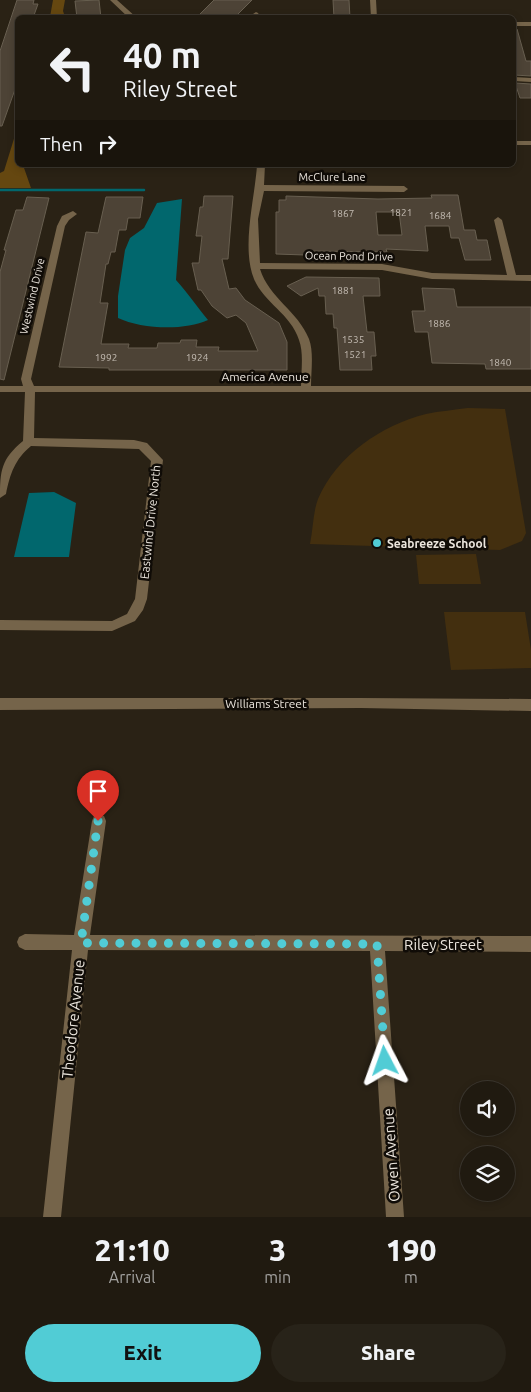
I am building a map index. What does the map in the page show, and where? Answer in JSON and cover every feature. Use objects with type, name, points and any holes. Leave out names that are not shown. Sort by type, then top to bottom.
[{"type":"street","points":[[114,0],[131,15]]},
{"type":"street","points":[[372,0],[374,15]]},
{"type":"street","points":[[516,24],[531,24]]},
{"type":"street","points":[[516,80],[531,80]]},
{"type":"street","points":[[516,143],[531,143]]},
{"type":"street","points":[[261,167],[260,188],[254,219],[255,266],[259,280],[267,292],[296,322],[305,340],[306,389]]},
{"type":"street","name":"McClure Lane","points":[[260,188],[404,189]]},
{"type":"street","name":"Westwind Drive","points":[[28,442],[30,389],[26,379],[61,226],[65,218],[73,214]]},
{"type":"street","points":[[498,220],[512,278]]},
{"type":"street","name":"Ocean Pond Drive","points":[[255,266],[382,267],[432,276],[531,278]]},
{"type":"street","name":"America Avenue","points":[[0,389],[531,389]]},
{"type":"street","points":[[0,494],[5,469],[15,452],[28,442]]},
{"type":"street","name":"Eastwind Drive North","points":[[0,625],[112,626],[126,622],[138,612],[146,562],[157,460],[143,446],[134,444],[28,442]]},
{"type":"street","name":"Williams Street","points":[[0,704],[361,703],[531,705]]},
{"type":"street","name":"Theodore Avenue","points":[[52,1217],[81,943],[98,821]]},
{"type":"street","name":"Riley Street","points":[[25,942],[531,944]]},
{"type":"street","name":"Owen Avenue","points":[[377,944],[395,1217]]},
{"type":"shaded area","points":[[53,0],[65,0],[63,11],[64,15],[50,15]]},
{"type":"shaded area","points":[[15,135],[15,167],[24,167],[31,188],[0,188],[0,173],[4,171]]},
{"type":"shaded area","points":[[468,408],[505,409],[526,533],[522,541],[500,550],[310,544],[318,499],[326,483],[349,456],[378,434],[410,419],[431,413]]},
{"type":"shaded area","points":[[476,554],[481,584],[419,584],[416,555]]},
{"type":"shaded area","points":[[444,612],[525,612],[531,650],[531,668],[451,670]]},
{"type":"water","points":[[182,199],[176,280],[208,320],[187,326],[163,327],[127,322],[118,318],[118,296],[125,250],[130,238],[144,228],[157,203]]},
{"type":"water","points":[[54,492],[76,503],[69,557],[14,557],[29,493]]},
{"type":"building","points":[[17,0],[34,0],[33,4],[38,4],[34,15],[15,15],[15,89],[2,126],[0,126],[0,51]]},
{"type":"building","points":[[99,0],[101,15],[77,15],[75,1]]},
{"type":"building","points":[[214,0],[252,0],[237,15],[199,15]]},
{"type":"building","points":[[333,0],[349,0],[350,15],[334,15]]},
{"type":"building","points":[[516,29],[526,61],[531,61],[531,76],[516,75]]},
{"type":"building","points":[[516,83],[531,84],[531,98],[520,98]]},
{"type":"building","points":[[431,195],[458,195],[464,230],[475,230],[477,240],[487,240],[491,260],[465,260],[459,238],[451,238],[449,226],[425,226],[428,251],[386,249],[387,252],[305,251],[305,255],[276,254],[276,212],[279,212],[279,200],[286,200],[286,196],[378,199],[432,198]],"holes":[[[376,212],[399,212],[402,235],[378,235]]]},
{"type":"building","points":[[204,196],[233,196],[228,259],[222,259],[229,289],[236,288],[245,300],[279,323],[287,342],[287,370],[109,370],[109,368],[59,367],[86,232],[98,233],[106,197],[143,197],[140,218],[128,218],[126,230],[119,230],[115,252],[111,252],[108,264],[106,264],[100,303],[108,303],[101,344],[129,344],[128,348],[157,348],[158,343],[180,343],[181,340],[197,340],[196,347],[219,347],[218,351],[258,351],[246,323],[236,315],[227,318],[212,306],[201,290],[198,290],[192,263],[199,263],[202,236],[196,236],[200,207],[203,207]]},
{"type":"building","points":[[27,197],[49,198],[4,380],[0,379],[0,272],[6,250],[4,250],[16,210],[23,210]]},
{"type":"building","points":[[306,277],[379,278],[380,296],[363,296],[367,332],[374,332],[376,356],[371,356],[372,370],[340,370],[337,328],[334,328],[333,314],[326,314],[325,296],[319,296],[318,288],[301,296],[287,286]]},
{"type":"building","points":[[422,288],[454,289],[457,307],[531,307],[531,369],[486,369],[485,364],[432,363],[428,332],[415,332],[412,311],[425,311]]},
{"type":"waterway","points":[[0,190],[144,190]]},
{"type":"place","name":"Seabreeze School","points":[[377,543]]},
{"type":"route","points":[[98,821],[81,943],[377,944],[385,1061]]}]
